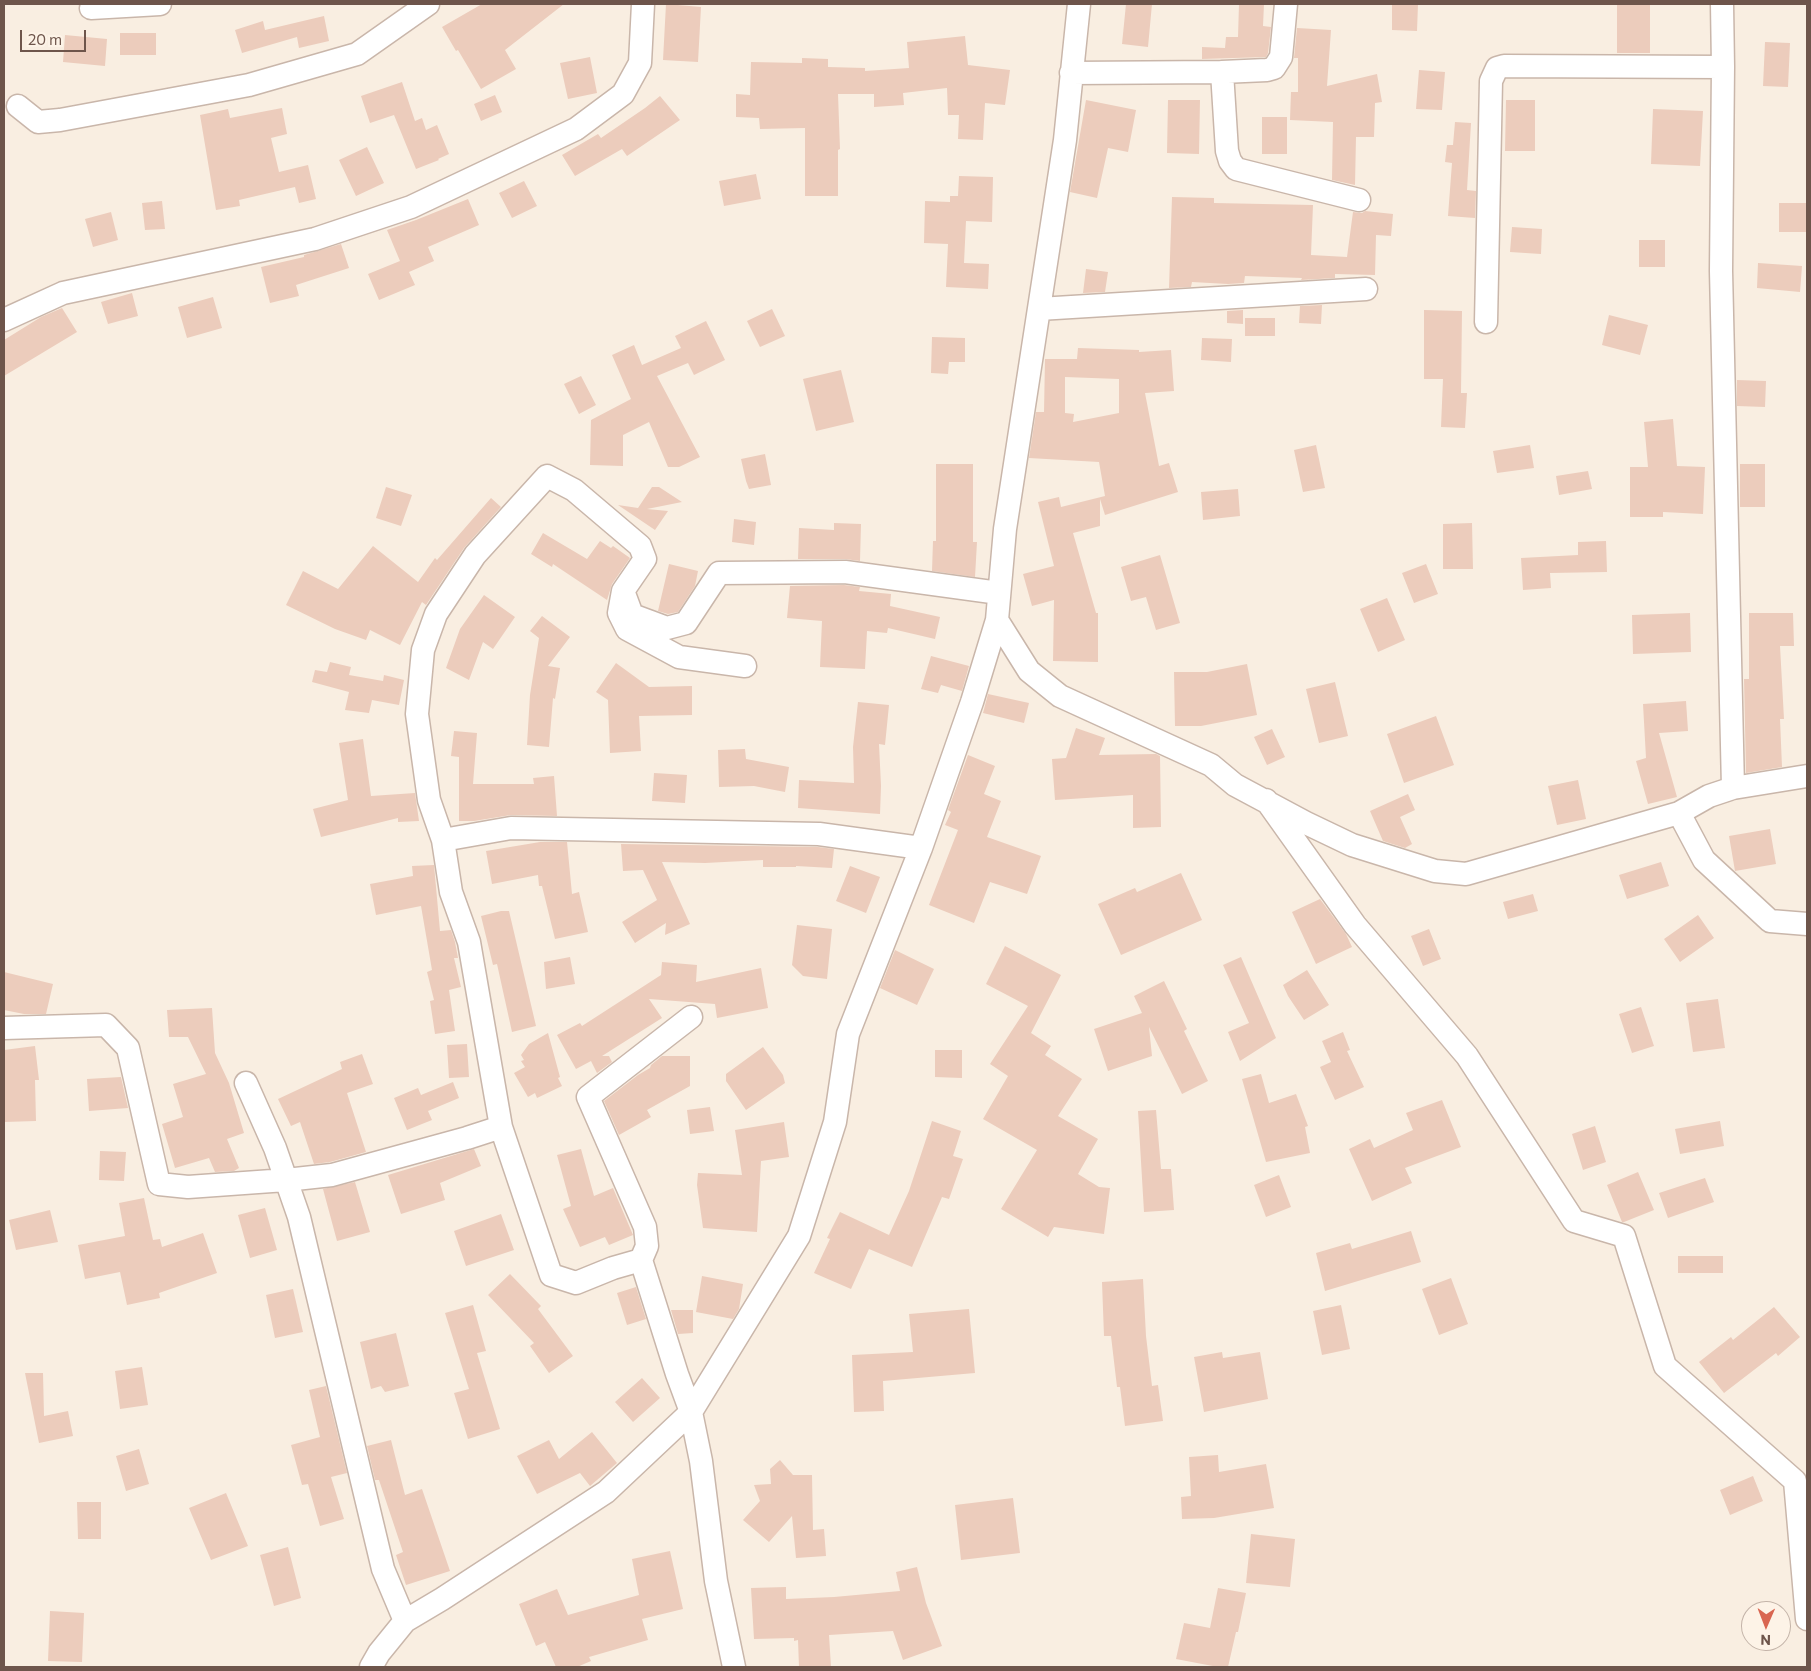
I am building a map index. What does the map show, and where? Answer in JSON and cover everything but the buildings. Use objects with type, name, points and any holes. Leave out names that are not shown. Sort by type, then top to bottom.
[{"type":"street","points":[[91,8],[160,4]]},
{"type":"street","points":[[18,106],[38,122],[60,120],[249,84],[357,54],[428,4]]},
{"type":"street","points":[[4,320],[63,294],[315,239],[411,208],[576,129],[623,94],[640,63],[643,4]]},
{"type":"street","points":[[371,1667],[379,1653],[405,1621],[606,1492],[690,1412],[799,1236],[835,1122],[848,1034],[921,848],[972,702],[997,620],[1005,529],[1065,140],[1079,4]]},
{"type":"street","points":[[1071,73],[1222,72],[1274,68],[1281,57],[1286,4]]},
{"type":"street","points":[[1722,4],[1721,281],[1732,788]]},
{"type":"street","points":[[1486,322],[1491,81],[1497,68],[1504,66],[1723,67]]},
{"type":"street","points":[[1222,72],[1227,152],[1230,161],[1236,169],[1360,200]]},
{"type":"street","points":[[1039,309],[1366,288]]},
{"type":"street","points":[[641,1260],[613,1268],[576,1283],[552,1275],[501,1127],[469,942],[451,892],[443,840],[429,800],[417,714],[423,650],[436,614],[475,555],[547,476],[574,490],[640,546],[645,559],[623,591],[619,612],[628,629],[679,656],[745,666]]},
{"type":"street","points":[[623,591],[632,615],[667,628],[686,623],[719,573],[844,572],[1000,593]]},
{"type":"street","points":[[997,620],[1029,671],[1060,696],[1211,765],[1235,784],[1352,845],[1435,871],[1466,874],[1679,813],[1709,796],[1732,788],[1807,776]]},
{"type":"street","points":[[1266,800],[1355,925],[1467,1056],[1574,1221],[1624,1236],[1665,1366],[1795,1481],[1807,1619]]},
{"type":"street","points":[[1679,813],[1704,860],[1770,920],[1807,924]]},
{"type":"street","points":[[443,840],[511,828],[521,828],[819,834],[921,848]]},
{"type":"street","points":[[691,1017],[588,1097],[645,1227],[646,1246],[641,1260],[690,1412],[701,1461],[716,1581],[734,1667]]},
{"type":"street","points":[[4,1028],[106,1026],[128,1048],[159,1184],[188,1187],[332,1175],[501,1127]]},
{"type":"street","points":[[246,1083],[275,1148],[299,1217],[383,1569],[405,1621]]}]
